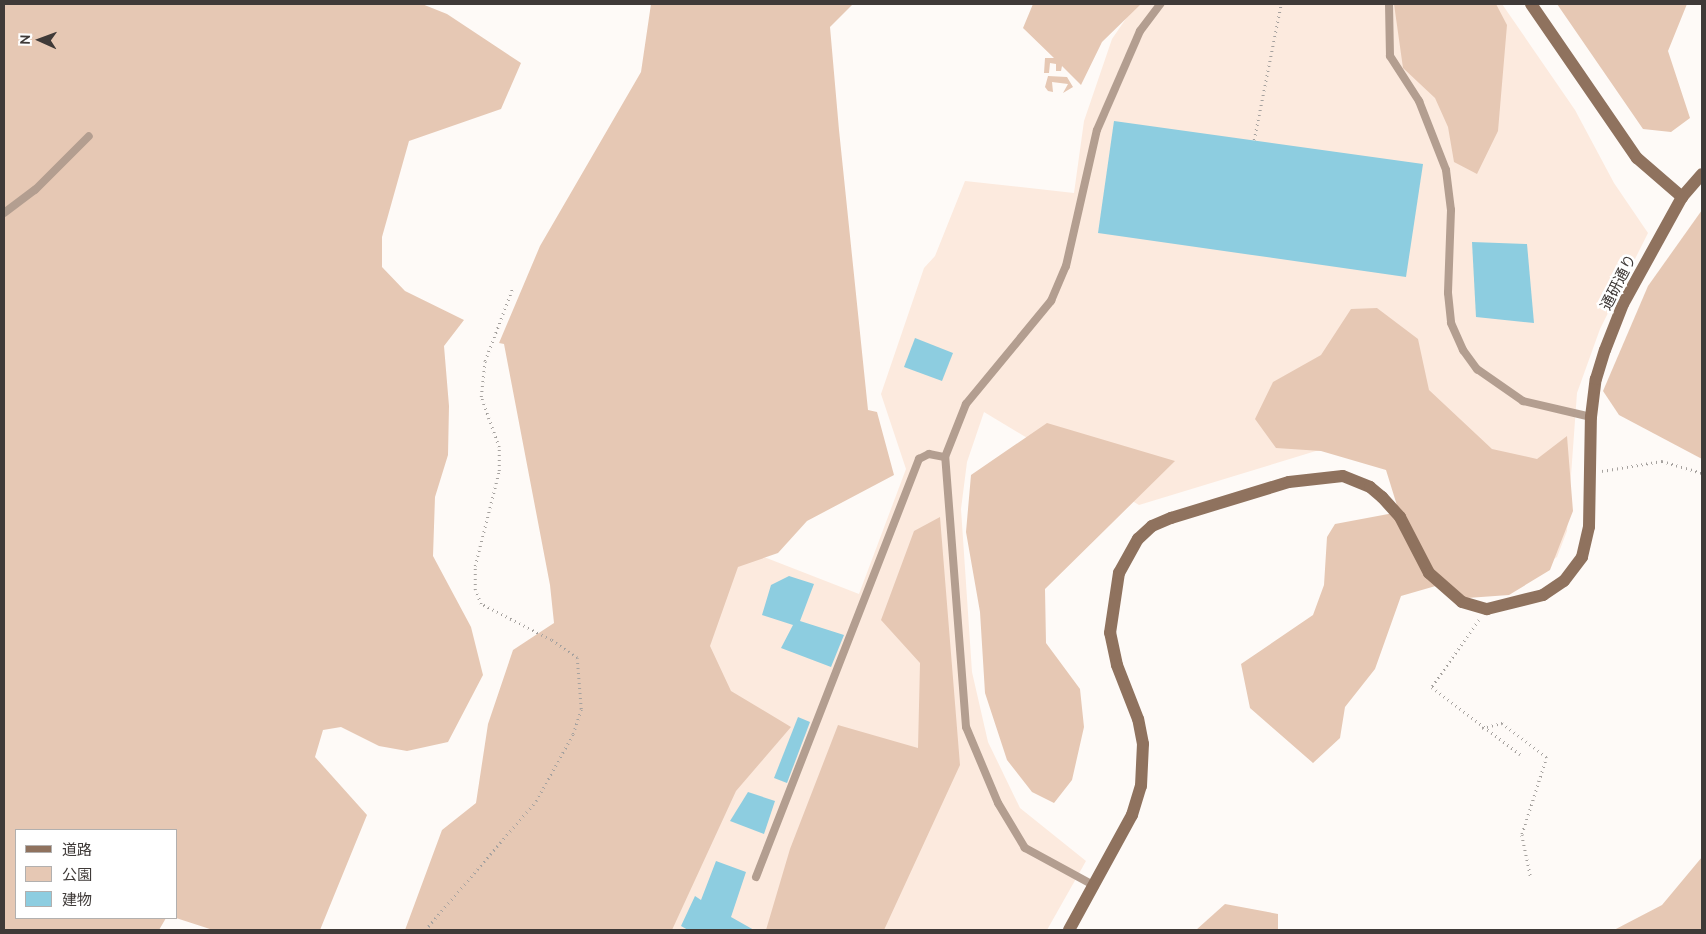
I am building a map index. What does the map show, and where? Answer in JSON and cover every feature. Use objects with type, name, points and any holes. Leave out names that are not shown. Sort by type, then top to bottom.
[{"type":"street","points":[[1531,4],[1637,158],[1682,197]]},
{"type":"street","name":"通研通り","points":[[1487,609],[1543,595],[1564,581],[1582,557],[1589,526],[1591,417],[1596,379],[1623,304],[1682,197],[1702,174]]},
{"type":"street","points":[[1069,930],[1132,815],[1141,786],[1143,744],[1138,718],[1117,665],[1110,633],[1119,573],[1138,539],[1152,526],[1289,482],[1343,476],[1370,487],[1382,497],[1400,517],[1429,573],[1449,592],[1462,602],[1487,609]]},
{"type":"lane","points":[[1094,886],[1025,848],[998,804],[966,727],[945,457],[966,404],[1051,301],[1066,266],[1097,130],[1140,31],[1160,4]]},
{"type":"lane","points":[[1389,4],[1390,56],[1419,101],[1446,170],[1451,210],[1448,294],[1452,323],[1463,350],[1477,369],[1523,401],[1591,417]]},
{"type":"lane","points":[[4,213],[35,190],[89,136]]},
{"type":"lane","points":[[756,877],[919,459],[929,454],[945,457]]},
{"type":"path","points":[[1254,140],[1281,4]]},
{"type":"path","points":[[426,930],[536,801],[573,734],[581,709],[577,658],[481,604],[475,590],[475,566],[499,471],[499,447],[481,397],[485,362],[513,287]]},
{"type":"path","points":[[1591,473],[1662,461],[1702,473]]},
{"type":"path","points":[[1487,609],[1432,687],[1482,728],[1520,754]]},
{"type":"path","points":[[1482,728],[1502,723],[1547,757],[1522,835],[1531,878]]},
{"type":"shaded area","points":[[1136,4],[1502,4],[1575,110],[1614,183],[1648,233],[1600,329],[1577,393],[1567,531],[1557,557],[1532,573],[1372,460],[1329,447],[1139,505],[984,412],[967,462],[961,509],[972,672],[988,742],[1020,808],[1086,861],[1047,930],[648,930],[715,699],[690,622],[733,545],[859,594],[906,469],[881,394],[924,268],[935,256],[965,181],[1074,193],[1084,121],[1112,39]]},
{"type":"green space","points":[[4,4],[422,4],[447,14],[521,63],[501,109],[409,141],[382,237],[382,267],[405,291],[464,320],[444,346],[449,406],[448,455],[435,497],[433,556],[471,627],[483,675],[448,742],[407,751],[379,746],[341,727],[323,730],[315,757],[367,815],[320,930],[213,930],[178,919],[178,829],[15,829],[15,919],[165,919],[159,930],[4,930]]},
{"type":"green space","points":[[651,4],[853,4],[830,27],[868,410],[877,412],[894,475],[807,521],[778,553],[738,567],[710,646],[731,691],[791,727],[736,791],[672,930],[405,930],[442,830],[476,803],[488,724],[513,650],[554,623],[550,585],[504,344],[499,343],[540,246],[641,72]]},
{"type":"green space","points":[[1033,4],[1141,4],[1102,42],[1081,85],[1062,66],[1061,71],[1056,71],[1056,64],[1050,63],[1049,73],[1044,73],[1045,58],[1054,58],[1023,28]]},
{"type":"green space","points":[[1394,4],[1496,4],[1507,25],[1498,131],[1477,174],[1454,162],[1448,127],[1435,98],[1403,68]]},
{"type":"green space","points":[[1557,4],[1687,4],[1668,51],[1690,118],[1671,132],[1643,129]]},
{"type":"green space","points":[[1048,76],[1067,77],[1073,87],[1063,93],[1068,84],[1052,82],[1053,92],[1048,91],[1045,87]]},
{"type":"green space","points":[[1702,210],[1702,459],[1619,415],[1603,391],[1648,286]]},
{"type":"green space","points":[[1377,308],[1418,339],[1429,390],[1492,449],[1537,459],[1567,436],[1573,511],[1550,570],[1509,595],[1467,598],[1439,585],[1401,596],[1375,669],[1345,707],[1340,738],[1313,763],[1250,708],[1241,664],[1313,615],[1324,585],[1327,537],[1335,524],[1399,512],[1386,470],[1321,451],[1276,448],[1255,419],[1273,382],[1321,355],[1351,309]]},
{"type":"green space","points":[[1047,423],[1175,461],[1045,589],[1046,643],[1080,689],[1084,727],[1072,780],[1054,803],[1032,792],[1007,760],[985,693],[980,612],[966,532],[971,475]]},
{"type":"green space","points":[[940,517],[960,765],[884,930],[766,930],[790,849],[838,725],[918,748],[920,663],[881,620],[914,531]]},
{"type":"green space","points":[[1702,857],[1702,930],[1614,930],[1662,905]]},
{"type":"green space","points":[[1225,904],[1278,914],[1278,930],[1196,930]]},
{"type":"building","points":[[1114,121],[1423,164],[1406,277],[1098,233]]},
{"type":"building","points":[[1472,242],[1527,244],[1534,323],[1476,317]]},
{"type":"building","points":[[915,338],[953,353],[942,381],[904,367]]},
{"type":"building","points":[[789,576],[814,584],[800,621],[844,635],[831,667],[781,648],[793,625],[762,615],[771,585]]},
{"type":"building","points":[[798,717],[810,722],[787,783],[774,778]]},
{"type":"building","points":[[748,792],[775,801],[764,834],[730,821]]},
{"type":"building","points":[[716,861],[746,872],[731,917],[754,930],[688,930],[681,926],[695,896],[701,900]]}]
